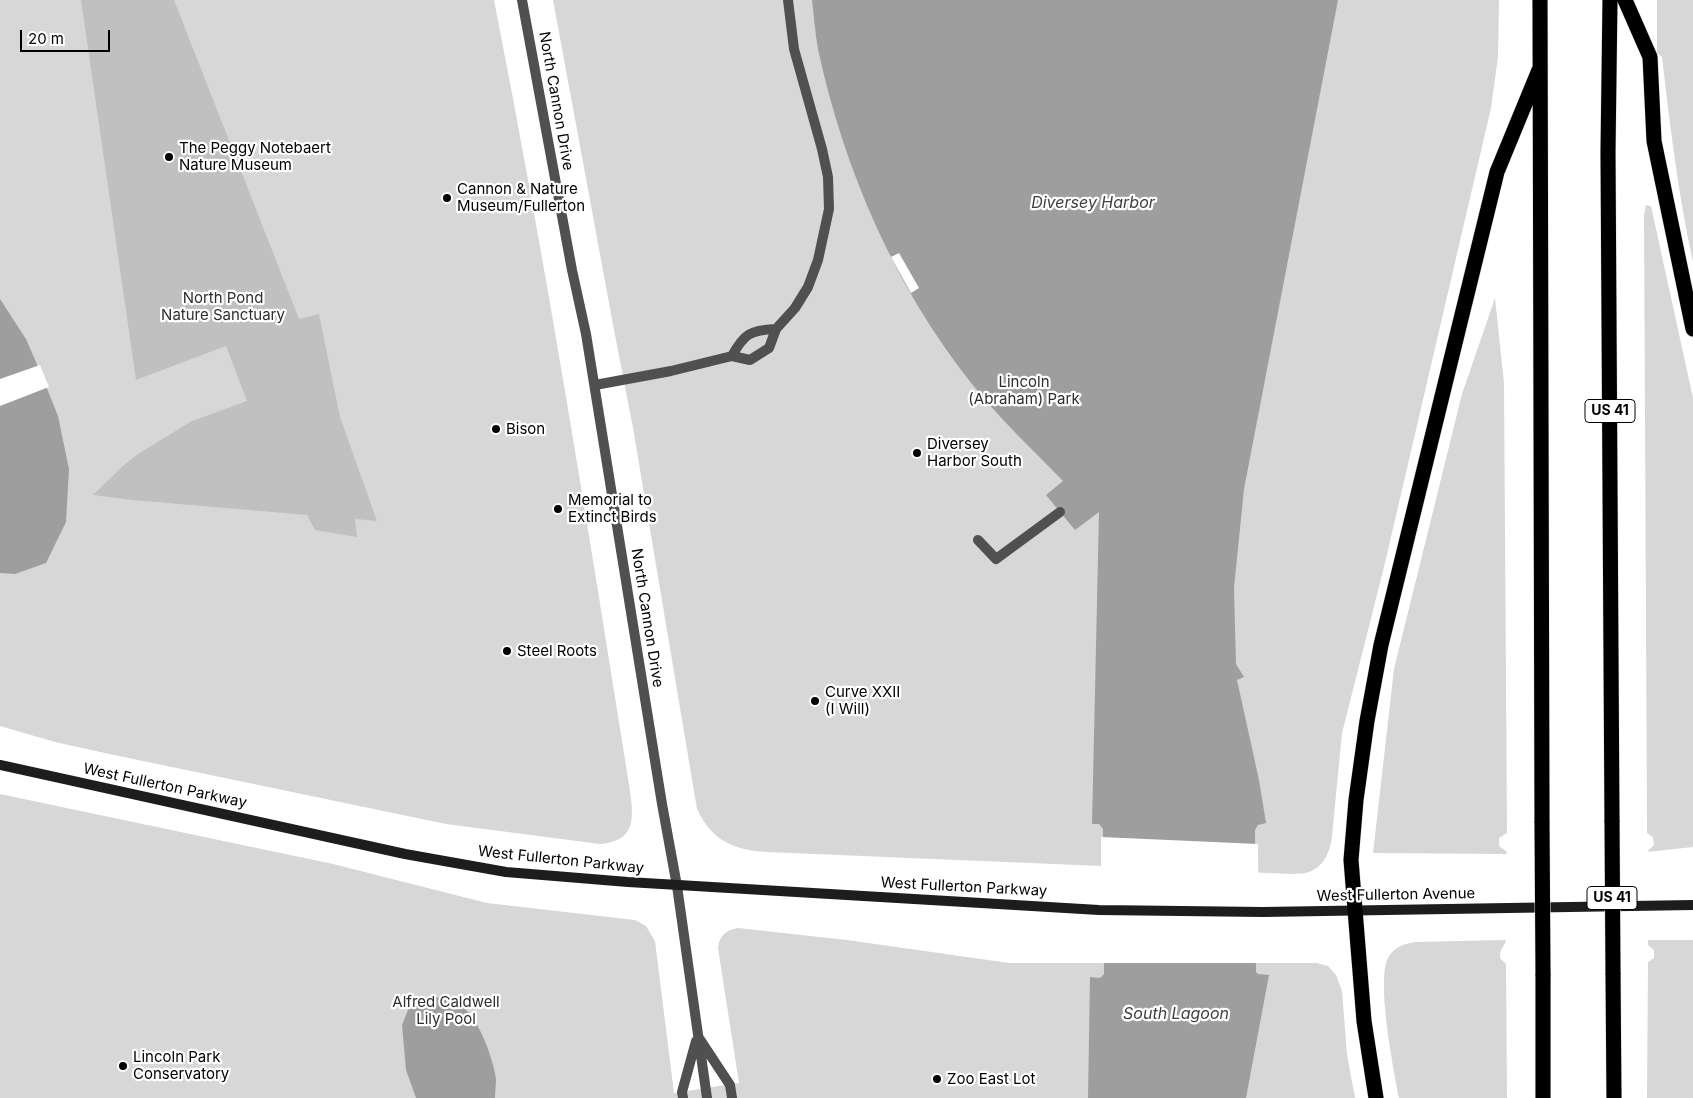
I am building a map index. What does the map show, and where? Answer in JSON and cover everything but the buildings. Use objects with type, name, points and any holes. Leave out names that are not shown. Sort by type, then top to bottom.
[{"type":"highway","points":[[1540,0],[1543,1098]]},
{"type":"highway","name":"US 41","points":[[1610,0],[1608,152],[1614,1098]]},
{"type":"highway","points":[[1625,0],[1650,57],[1654,141],[1693,329]]},
{"type":"highway","points":[[1376,1098],[1364,1021],[1351,860],[1356,800],[1367,721],[1381,645],[1497,172],[1539,70]]},
{"type":"main road","name":"West Fullerton Parkway","points":[[0,765],[396,852],[506,872],[677,886],[1099,910]]},
{"type":"main road","name":"West Fullerton Avenue","points":[[1099,910],[1263,912],[1693,905]]},
{"type":"street","name":"North Cannon Drive","points":[[522,0],[595,385],[658,785],[677,886],[706,1098]]},
{"type":"street","points":[[595,385],[671,372],[732,356],[750,360],[769,348],[776,329],[795,308],[808,287],[818,260],[829,209],[828,177],[794,49],[788,0]]},
{"type":"street","points":[[732,356],[741,340],[758,330],[776,329]]},
{"type":"street","points":[[978,540],[996,559],[1060,512]]},
{"type":"street","name":"North Cannon Drive","points":[[683,1098],[682,1092],[698,1035]]},
{"type":"street","name":"North Cannon Drive","points":[[698,1035],[730,1085],[732,1098]]},
{"type":"green space","name":"North Pond Nature Sanctuary","points":[[0,0],[494,0],[549,296],[630,791],[632,811],[630,827],[620,839],[600,844],[446,824],[114,755],[55,742],[0,726]]},
{"type":"green space","name":"Lincoln (Abraham) Park","points":[[553,0],[1499,0],[1498,57],[1491,108],[1384,567],[1342,733],[1331,842],[1326,857],[1319,866],[1307,873],[1293,874],[767,852],[734,846],[725,842],[710,829],[697,809],[633,428]]},
{"type":"green space","points":[[1657,0],[1693,0],[1693,262],[1671,134],[1662,57],[1657,53]]},
{"type":"green space","points":[[1646,205],[1651,206],[1693,398],[1693,847],[1647,852],[1654,845],[1653,837],[1647,833],[1644,215]]},
{"type":"green space","points":[[1495,298],[1504,383],[1507,833],[1499,838],[1499,846],[1507,854],[1373,853],[1394,669],[1462,394]]},
{"type":"green space","points":[[0,794],[333,864],[487,903],[635,920],[646,926],[655,941],[674,1093],[739,1083],[718,948],[724,934],[738,928],[847,940],[1009,963],[1317,963],[1328,966],[1336,975],[1342,991],[1347,1055],[1355,1098],[0,1098]]},
{"type":"green space","points":[[1506,940],[1500,958],[1506,964],[1507,1098],[1399,1098],[1385,1003],[1385,967],[1389,956],[1400,946],[1415,942]]},
{"type":"green space","points":[[1648,940],[1693,940],[1693,1098],[1647,1098],[1648,962],[1654,958],[1654,950],[1648,945]]},
{"type":"water","name":"Diversey Harbor","points":[[812,0],[1338,0],[1244,489],[1234,588],[1236,664],[1244,677],[1237,680],[1259,780],[1266,823],[1258,825],[1255,830],[1256,972],[1269,975],[1246,1098],[1088,1098],[1090,977],[1100,978],[1104,974],[1103,829],[1099,824],[1092,824],[1099,512],[1075,530],[1046,495],[1063,481],[1005,422],[972,384],[944,347],[896,267],[876,226],[842,139],[818,49]]},
{"type":"water","points":[[0,299],[26,339],[42,376],[58,416],[69,469],[66,522],[46,563],[15,574],[0,573]]},
{"type":"water","name":"Alfred Caldwell Lily Pool","points":[[429,996],[448,1000],[461,1006],[470,1014],[485,1041],[495,1071],[495,1098],[416,1098],[406,1070],[402,1025],[410,1005]]},
{"type":"pier","points":[[899,253],[919,288],[911,293],[891,257]]},
{"type":"pier","points":[[40,365],[49,387],[0,406],[0,379]]},
{"type":"pier","points":[[1101,837],[1258,844],[1259,963],[1101,963]]},
{"type":"place","name":"The Peggy Notebaert Nature Museum","points":[[169,157]]},
{"type":"place","name":"Cannon & Nature Museum/Fullerton","points":[[447,198]]},
{"type":"place","name":"Bison","points":[[496,429]]},
{"type":"place","name":"Diversey Harbor South","points":[[917,453]]},
{"type":"place","name":"Memorial to Extinct Birds","points":[[558,509]]},
{"type":"place","name":"Steel Roots","points":[[507,651]]},
{"type":"place","name":"Curve XXII (I Will)","points":[[815,701]]},
{"type":"place","name":"Lincoln Park Conservatory","points":[[123,1066]]},
{"type":"place","name":"Zoo East Lot","points":[[937,1079]]},
{"type":"water label","name":"South Lagoon","points":[[1176,1014]]}]
